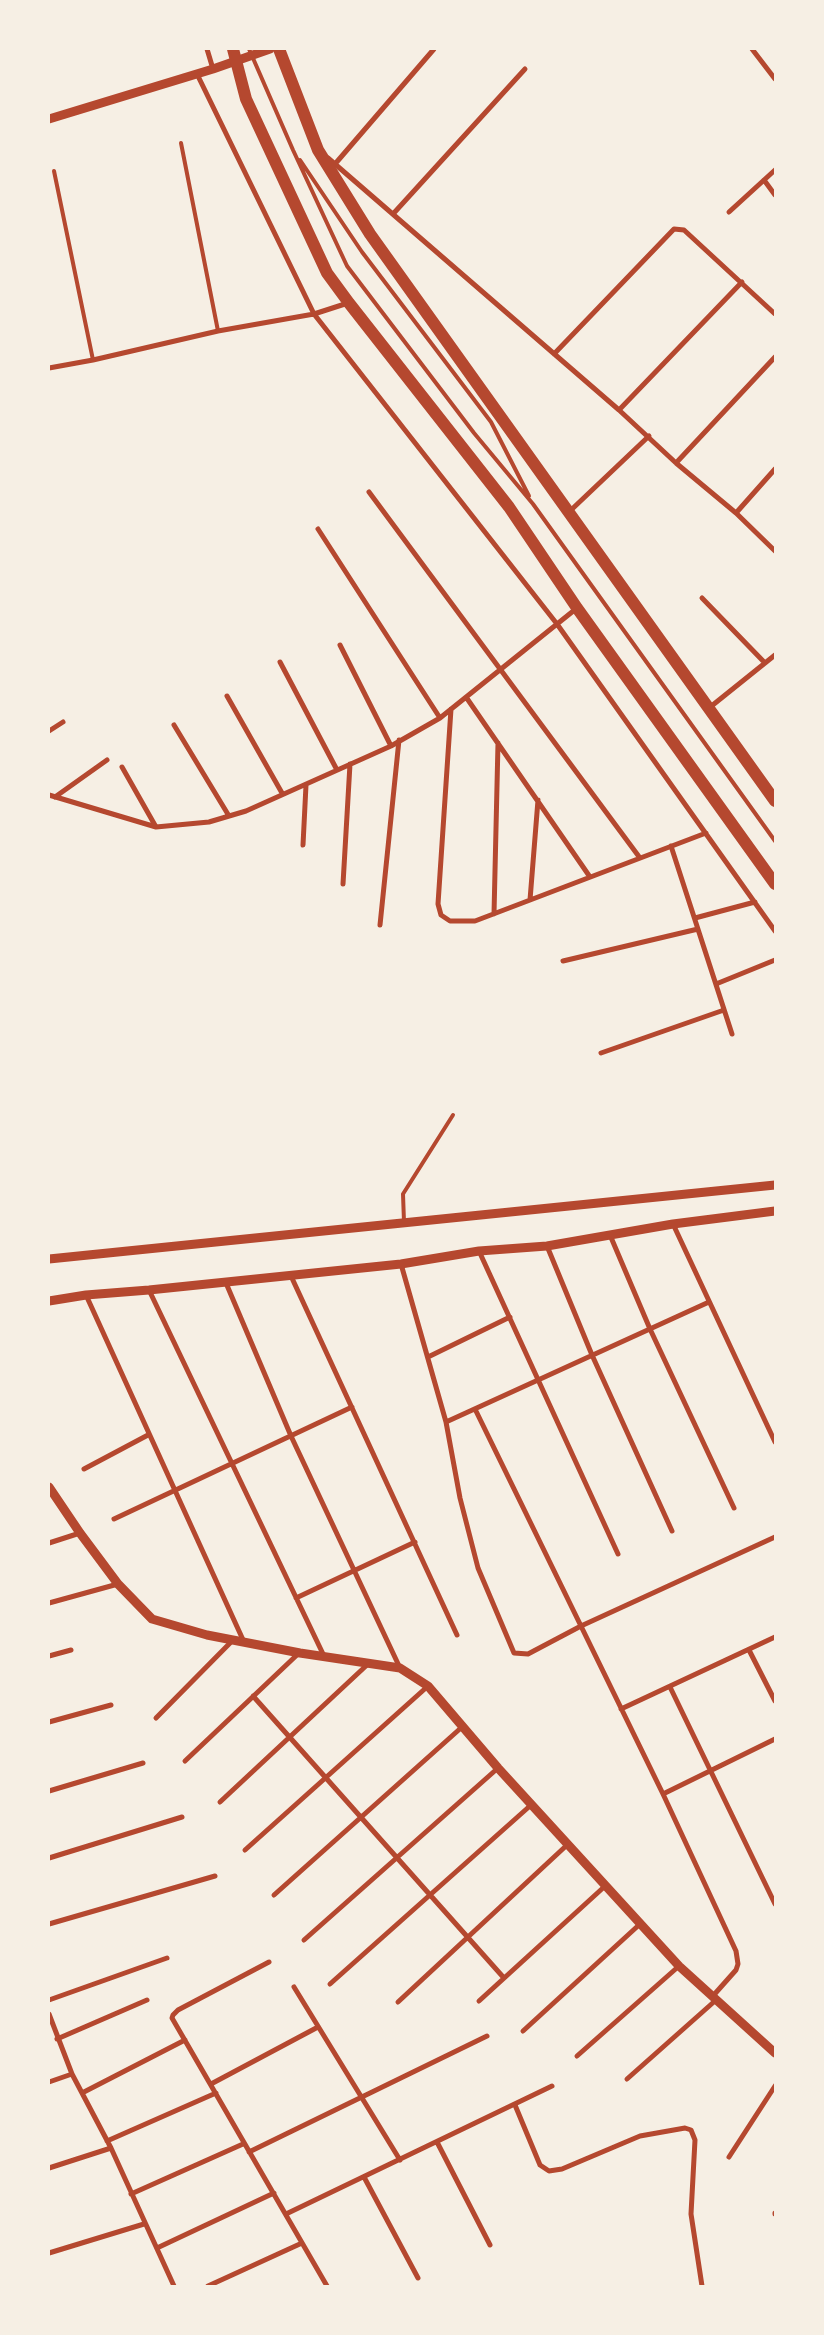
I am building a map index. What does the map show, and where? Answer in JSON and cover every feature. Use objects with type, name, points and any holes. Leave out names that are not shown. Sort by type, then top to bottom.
[{"type":"main road","points":[[233,49],[250,107],[327,273],[348,303],[509,507],[577,608],[775,884]]},
{"type":"main road","points":[[279,49],[318,150],[370,234],[775,801]]},
{"type":"street","points":[[207,49],[213,69]]},
{"type":"street","points":[[49,119],[237,62],[252,51],[270,49]]},
{"type":"street","points":[[335,164],[434,49]]},
{"type":"street","points":[[752,49],[775,79]]},
{"type":"street","points":[[393,214],[526,69]]},
{"type":"street","points":[[198,74],[314,314],[557,624],[775,931]]},
{"type":"street","points":[[318,150],[649,436],[676,463],[736,513],[775,551]]},
{"type":"street","points":[[729,212],[775,170]]},
{"type":"street","points":[[764,180],[775,195]]},
{"type":"street","points":[[554,354],[674,229],[684,230],[775,314]]},
{"type":"street","points":[[619,410],[742,282]]},
{"type":"street","points":[[49,368],[93,360],[218,330],[314,314],[348,303]]},
{"type":"street","points":[[676,463],[775,357]]},
{"type":"street","points":[[568,513],[649,436]]},
{"type":"street","points":[[736,513],[775,469]]},
{"type":"street","points":[[370,492],[640,858]]},
{"type":"street","points":[[318,529],[440,718]]},
{"type":"street","points":[[702,598],[766,662]]},
{"type":"street","points":[[52,796],[156,827],[209,822],[246,811],[282,793],[306,785],[391,746],[440,718],[577,608]]},
{"type":"street","points":[[340,645],[391,746]]},
{"type":"street","points":[[708,708],[775,656]]},
{"type":"street","points":[[280,662],[337,770]]},
{"type":"street","points":[[227,696],[282,793]]},
{"type":"street","points":[[466,697],[590,877]]},
{"type":"street","points":[[451,709],[438,904],[441,915],[450,921],[461,923],[475,921],[706,833]]},
{"type":"street","points":[[49,731],[63,722]]},
{"type":"street","points":[[174,725],[229,816]]},
{"type":"street","points":[[380,925],[399,740]]},
{"type":"street","points":[[494,914],[498,743]]},
{"type":"street","points":[[52,796],[107,760]]},
{"type":"street","points":[[343,884],[350,764]]},
{"type":"street","points":[[122,767],[156,827]]},
{"type":"street","points":[[303,845],[306,785]]},
{"type":"street","points":[[530,900],[538,800]]},
{"type":"street","points":[[671,846],[732,1034]]},
{"type":"street","points":[[695,918],[755,902]]},
{"type":"street","points":[[563,961],[698,929]]},
{"type":"street","points":[[716,984],[775,960]]},
{"type":"street","points":[[601,1053],[724,1010]]},
{"type":"street","points":[[49,1259],[775,1184]]},
{"type":"street","points":[[49,1301],[86,1295],[226,1283],[401,1264],[479,1251],[547,1246],[673,1224],[775,1211]]},
{"type":"street","points":[[673,1224],[775,1442]]},
{"type":"street","points":[[610,1235],[650,1329],[734,1508]]},
{"type":"street","points":[[547,1246],[592,1356],[672,1531]]},
{"type":"street","points":[[479,1251],[618,1554]]},
{"type":"street","points":[[401,1264],[446,1422],[460,1498],[478,1568],[511,1650],[518,1655],[528,1654],[581,1626],[775,1537]]},
{"type":"street","points":[[290,1276],[457,1635]]},
{"type":"street","points":[[226,1283],[290,1436],[400,1668]]},
{"type":"street","points":[[149,1290],[324,1656]]},
{"type":"street","points":[[86,1295],[148,1435],[244,1642]]},
{"type":"street","points":[[446,1422],[709,1302]]},
{"type":"street","points":[[428,1357],[510,1317]]},
{"type":"street","points":[[114,1519],[352,1406]]},
{"type":"street","points":[[475,1409],[663,1794],[738,1958],[736,1970],[714,1999],[627,2079]]},
{"type":"street","points":[[84,1469],[148,1435]]},
{"type":"street","points":[[49,1488],[118,1584],[152,1619],[174,1627],[207,1635],[300,1653],[400,1668],[428,1686],[604,1887],[679,1966],[775,2053]]},
{"type":"street","points":[[49,1544],[80,1533]]},
{"type":"street","points":[[296,1598],[415,1542]]},
{"type":"street","points":[[49,1603],[118,1584]]},
{"type":"street","points":[[621,1709],[775,1638]]},
{"type":"street","points":[[156,1718],[234,1640]]},
{"type":"street","points":[[49,1656],[72,1650]]},
{"type":"street","points":[[749,1650],[775,1701]]},
{"type":"street","points":[[185,1761],[300,1653]]},
{"type":"street","points":[[220,1802],[368,1663]]},
{"type":"street","points":[[245,1850],[428,1686]]},
{"type":"street","points":[[670,1687],[775,1904]]},
{"type":"street","points":[[253,1696],[504,1978]]},
{"type":"street","points":[[49,1722],[111,1705]]},
{"type":"street","points":[[274,1895],[462,1726]]},
{"type":"street","points":[[663,1794],[775,1739]]},
{"type":"street","points":[[49,1791],[143,1763]]},
{"type":"street","points":[[304,1940],[498,1768]]},
{"type":"street","points":[[330,1984],[531,1805]]},
{"type":"street","points":[[49,1858],[182,1817]]},
{"type":"street","points":[[398,2002],[567,1845]]},
{"type":"street","points":[[49,1924],[215,1876]]},
{"type":"street","points":[[479,2001],[604,1887]]},
{"type":"street","points":[[523,2031],[640,1924]]},
{"type":"street","points":[[49,2000],[167,1958]]},
{"type":"street","points":[[269,1962],[175,2012],[172,2018],[211,2084],[243,2144],[274,2193],[327,2286]]},
{"type":"street","points":[[577,2056],[679,1966]]},
{"type":"street","points":[[294,1987],[400,2160]]},
{"type":"street","points":[[58,2038],[147,2000]]},
{"type":"street","points":[[49,2014],[72,2074],[111,2148],[144,2224],[174,2286]]},
{"type":"street","points":[[211,2084],[318,2027]]},
{"type":"street","points":[[248,2152],[487,2036]]},
{"type":"street","points":[[82,2093],[186,2040]]},
{"type":"street","points":[[49,2082],[72,2074]]},
{"type":"street","points":[[286,2214],[552,2086]]},
{"type":"street","points":[[729,2157],[775,2086]]},
{"type":"street","points":[[107,2141],[216,2093]]},
{"type":"street","points":[[515,2105],[540,2165],[549,2171],[562,2169],[640,2136],[686,2128],[691,2130],[695,2140],[690,2214],[702,2286]]},
{"type":"street","points":[[437,2142],[490,2245]]},
{"type":"street","points":[[131,2194],[243,2144]]},
{"type":"street","points":[[49,2168],[111,2148]]},
{"type":"street","points":[[364,2176],[418,2278]]},
{"type":"street","points":[[157,2248],[274,2193]]},
{"type":"street","points":[[49,2253],[144,2224]]},
{"type":"street","points":[[208,2286],[302,2243]]},
{"type":"lane","points":[[252,51],[293,150],[347,266],[474,433],[533,504],[775,841]]},
{"type":"lane","points":[[181,143],[218,330]]},
{"type":"lane","points":[[293,150],[362,252],[491,422],[533,504]]},
{"type":"lane","points":[[54,171],[93,360]]},
{"type":"lane","points":[[404,1222],[403,1194],[453,1115]]}]
